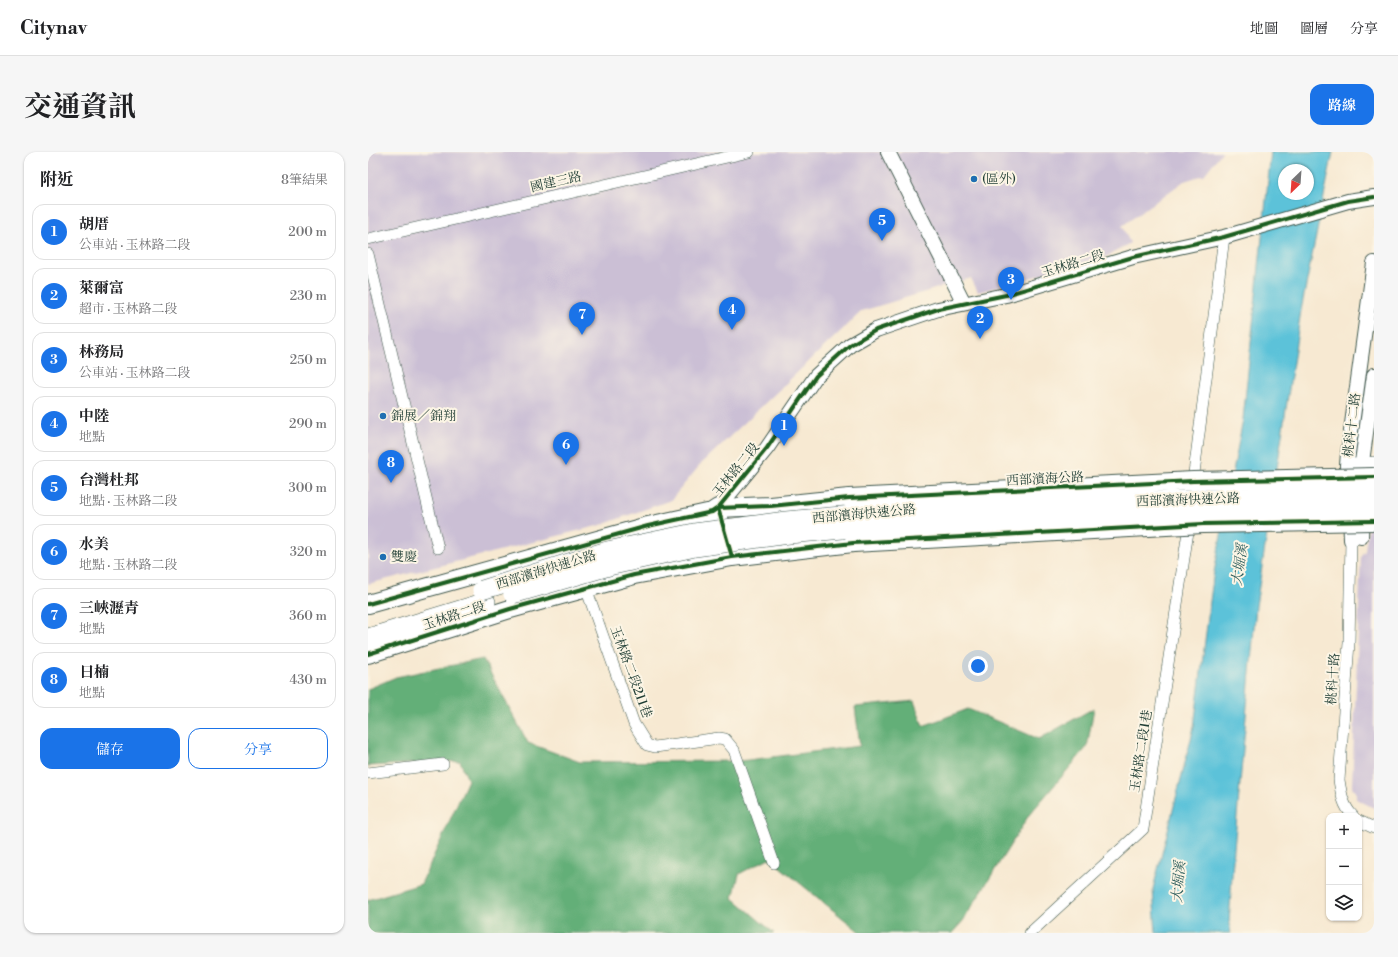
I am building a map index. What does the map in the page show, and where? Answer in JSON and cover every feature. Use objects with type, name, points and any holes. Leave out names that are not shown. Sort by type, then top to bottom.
[{"type":"highway","name":"西部濱海快速公路","points":[[368,638],[607,551],[694,533],[786,521],[908,510],[1374,493]]},
{"type":"highway","name":"西部濱海快速公路","points":[[368,625],[621,563],[695,547],[789,534],[907,523],[1374,507]]},
{"type":"main road","name":"西部濱海公路","points":[[718,508],[771,506],[848,498],[1193,481],[1374,477]]},
{"type":"main road","name":"玉林路二段","points":[[368,604],[648,526],[712,512],[718,508]]},
{"type":"main road","points":[[732,557],[853,543],[1190,525],[1374,521]]},
{"type":"main road","name":"玉林路二段","points":[[368,654],[510,609],[634,574],[732,557]]},
{"type":"street","name":"國建三路","points":[[368,239],[749,152]]},
{"type":"street","points":[[888,152],[964,303]]},
{"type":"street","name":"玉林路二段","points":[[732,557],[718,508],[767,448],[816,376],[850,345],[876,330],[938,308],[1006,295],[1133,257],[1228,236],[1348,201],[1374,197]]},
{"type":"street","points":[[1193,481],[1228,236]]},
{"type":"street","points":[[368,254],[438,548]]},
{"type":"street","name":"桃科十二路","points":[[1356,539],[1347,464],[1374,263]]},
{"type":"street","name":"桃科十二路","points":[[1356,539],[1368,462],[1374,375]]},
{"type":"street","points":[[1347,464],[1368,462]]},
{"type":"street","name":"玉林路二段1巷","points":[[1030,933],[1143,829],[1190,525]]},
{"type":"street","name":"桃科十路","points":[[1350,813],[1342,799],[1339,780],[1356,539]]},
{"type":"street","name":"玉林路二段211巷","points":[[586,588],[634,724],[647,745],[655,747],[719,738],[725,739],[734,750],[774,863]]},
{"type":"street","points":[[368,772],[443,764]]},
{"type":"street","points":[[1362,822],[1374,828]]},
{"type":"shaded area","points":[[368,152],[1222,152],[1204,175],[1184,181],[1122,226],[1130,243],[1106,257],[978,292],[971,278],[862,311],[701,464],[671,500],[601,525],[368,584]]},
{"type":"shaded area","points":[[1374,482],[1374,808],[1356,799],[1356,792],[1352,787],[1361,555],[1365,551]]},
{"type":"green space","points":[[483,659],[528,743],[580,762],[740,761],[860,746],[855,707],[914,701],[923,726],[968,709],[1039,739],[1094,708],[1087,747],[1029,815],[963,921],[952,933],[861,933],[769,858],[739,874],[733,898],[774,933],[368,933],[368,900],[421,884],[468,780],[460,761],[368,766],[368,689],[396,677]]},
{"type":"water","name":"大堀溪","points":[[1271,152],[1333,152],[1301,310],[1256,606],[1233,860],[1229,923],[1231,933],[1156,933],[1153,889],[1194,727],[1213,578],[1243,419]]},
{"type":"cycle path","points":[[368,604],[648,526],[712,512],[718,508],[767,448],[816,376],[850,345],[876,330],[938,309],[1006,295],[1133,257],[1224,237],[1348,201],[1374,197]]},
{"type":"cycle path","points":[[718,508],[771,506],[849,498],[1193,481],[1374,477]]},
{"type":"cycle path","points":[[718,508],[732,557]]},
{"type":"cycle path","points":[[368,654],[510,609],[634,575],[732,557],[853,543],[1203,524],[1374,521]]},
{"type":"place","name":"(區外)","points":[[974,179]]},
{"type":"place","name":"台灣杜邦","points":[[882,241]]},
{"type":"place","name":"林務局","points":[[1011,300]]},
{"type":"place","name":"中陸","points":[[732,330]]},
{"type":"place","name":"三峽瀝青","points":[[582,335]]},
{"type":"place","name":"萊爾富","points":[[980,339]]},
{"type":"place","name":"錦展／錦翔","points":[[383,416]]},
{"type":"place","name":"胡厝","points":[[784,446]]},
{"type":"place","name":"水美","points":[[566,465]]},
{"type":"place","name":"日楠","points":[[391,483]]},
{"type":"place","name":"雙慶","points":[[383,557]]}]
